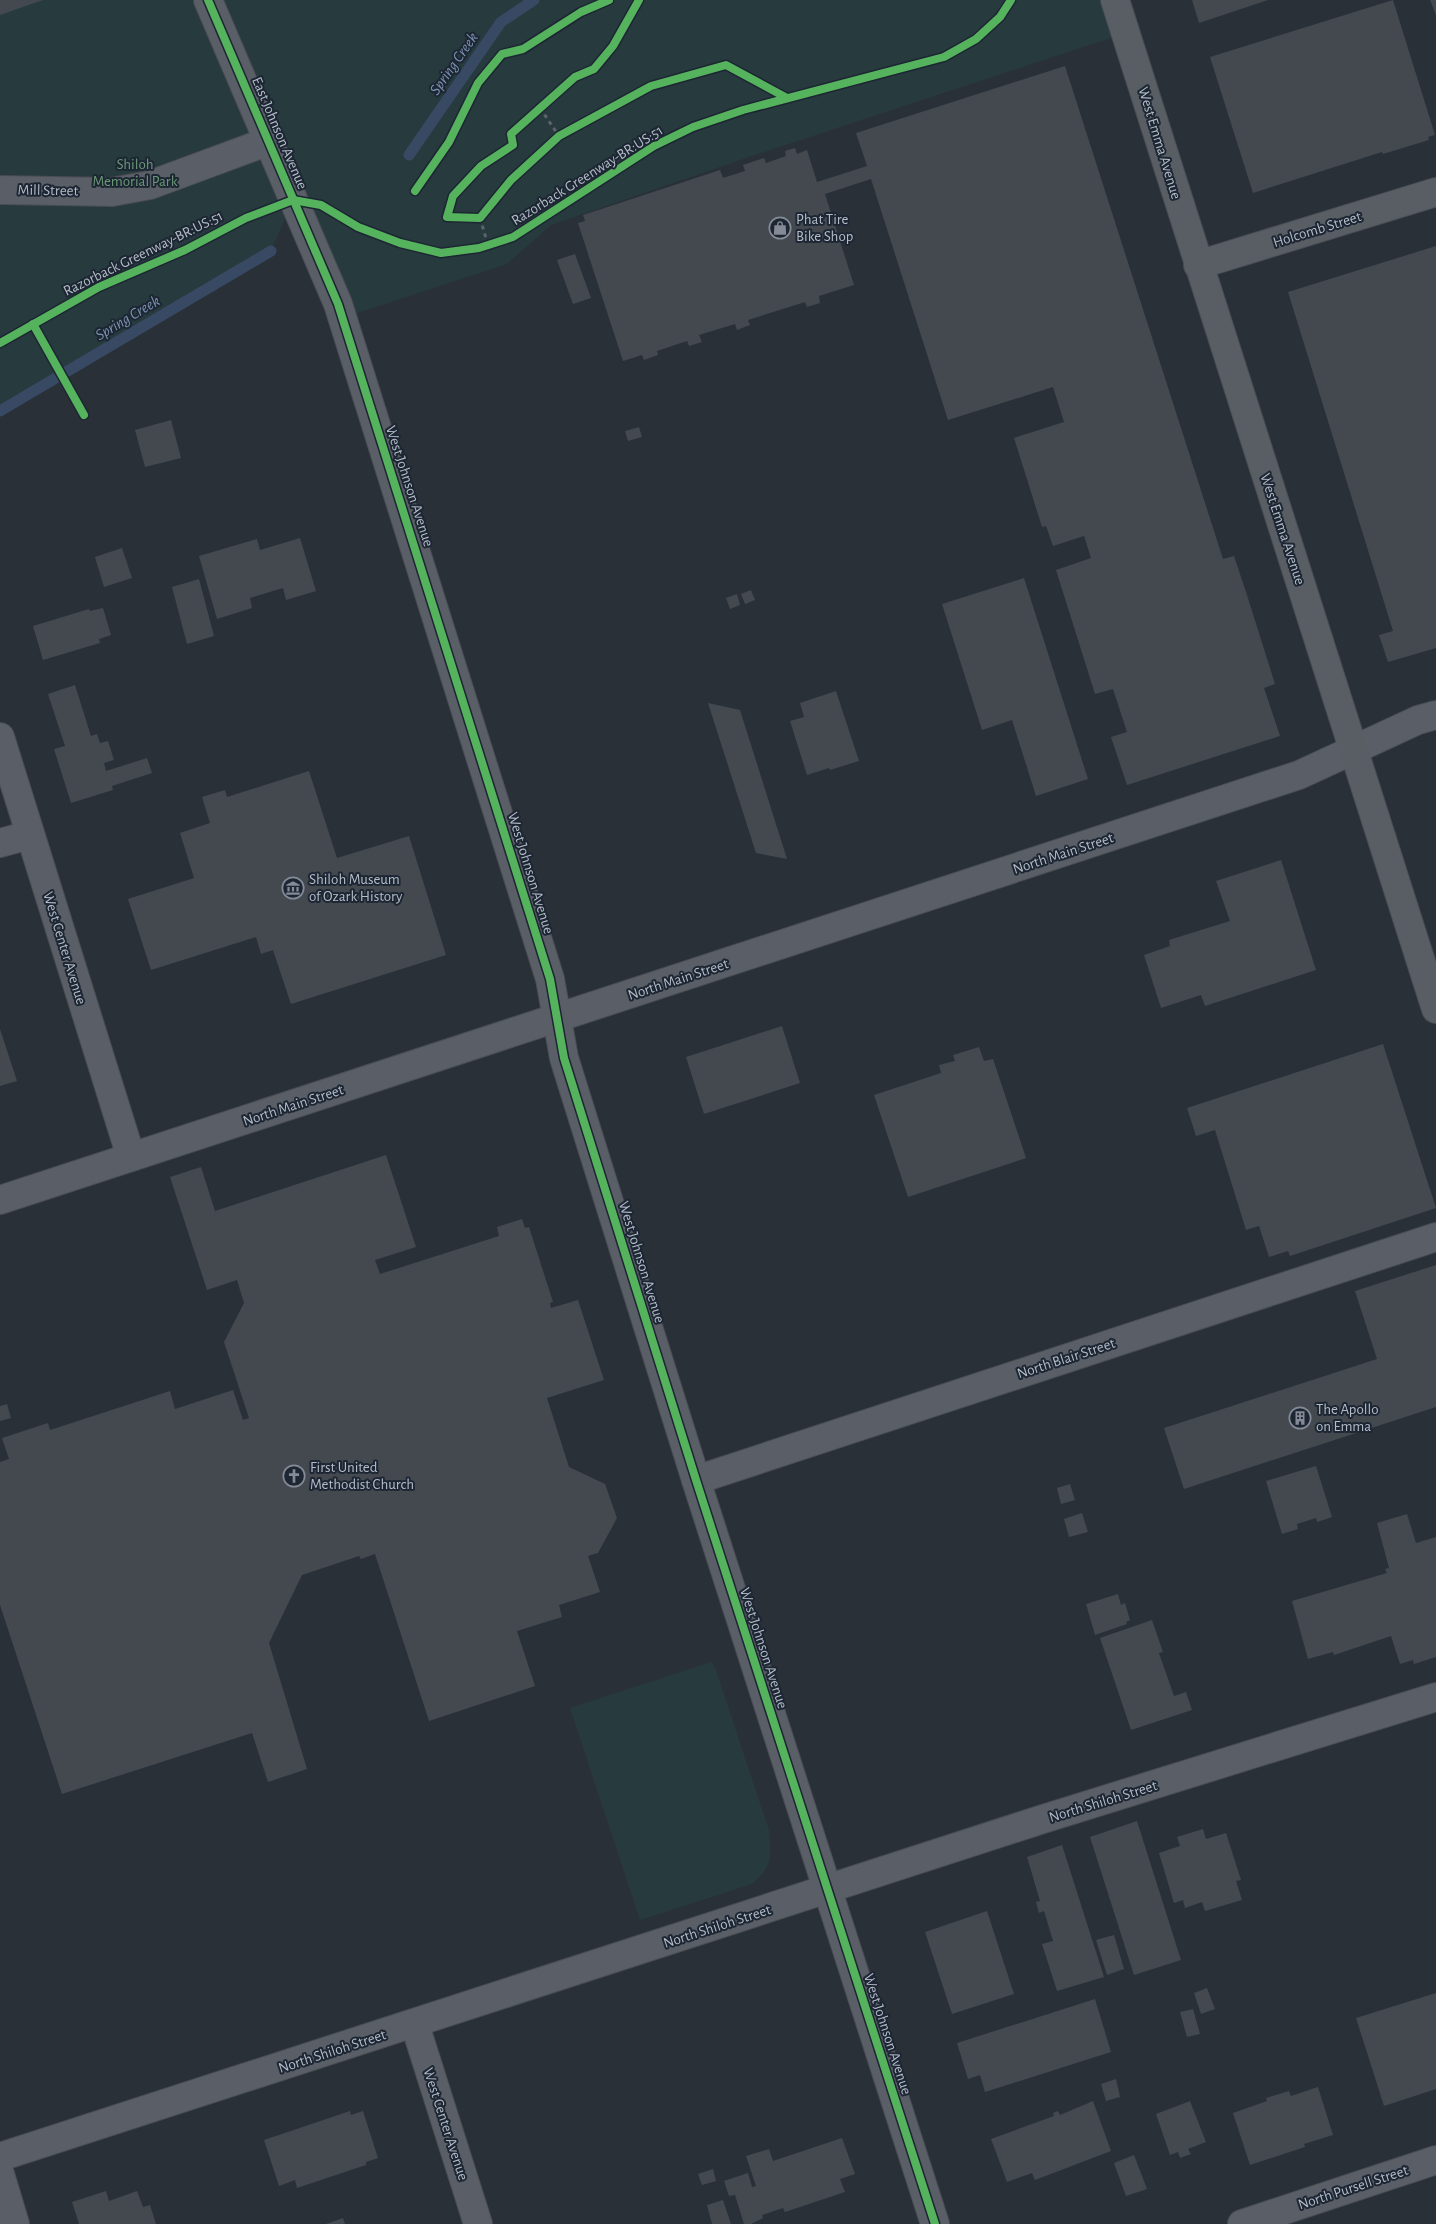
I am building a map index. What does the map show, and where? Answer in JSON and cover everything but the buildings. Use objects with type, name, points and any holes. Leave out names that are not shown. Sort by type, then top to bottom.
[{"type":"street","name":"East Johnson Avenue","points":[[208,0],[338,304]]},
{"type":"street","name":"West Emma Avenue","points":[[1115,0],[1436,1009]]},
{"type":"street","name":"Mill Street","points":[[0,190],[112,192],[150,185],[269,141]]},
{"type":"street","name":"Holcomb Street","points":[[1198,265],[1436,192]]},
{"type":"street","name":"West Johnson Avenue","points":[[338,304],[550,980],[564,1058],[696,1480],[935,2224]]},
{"type":"street","name":"North Main Street","points":[[0,1200],[1299,775],[1418,720],[1436,715]]},
{"type":"street","name":"West Center Avenue","points":[[0,737],[131,1158]]},
{"type":"street","points":[[0,843],[29,834]]},
{"type":"street","name":"North Blair Street","points":[[696,1480],[1436,1237]]},
{"type":"street","name":"North Shiloh Street","points":[[0,2158],[414,2025],[1052,1816],[1436,1697]]},
{"type":"street","name":"West Center Avenue","points":[[414,2025],[478,2224]]},
{"type":"street","name":"North Pursell Street","points":[[1242,2224],[1436,2160]]},
{"type":"street","points":[[0,2174],[15,2224]]},
{"type":"path","points":[[533,114],[547,102]]},
{"type":"path","points":[[540,108],[559,136]]},
{"type":"path","points":[[552,142],[568,131]]},
{"type":"path","points":[[479,248],[492,244],[476,218],[486,210]]},
{"type":"green space","name":"Shiloh Memorial Park","points":[[0,0],[1115,0],[1126,33],[749,157],[551,225],[507,264],[342,318],[293,200],[271,251],[0,404]]},
{"type":"green space","points":[[711,1662],[715,1667],[769,1830],[769,1860],[764,1872],[752,1884],[640,1920],[570,1708]]},
{"type":"waterway","name":"Spring Creek","points":[[409,155],[501,22],[534,0]]},
{"type":"waterway","name":"Spring Creek","points":[[0,411],[271,251]]},
{"type":"cycle path","points":[[208,0],[338,304],[550,979],[564,1058],[696,1480],[935,2224]]},
{"type":"cycle path","points":[[415,191],[449,142],[478,83],[502,54],[523,49],[581,12],[609,0]]},
{"type":"cycle path","points":[[639,0],[613,46],[594,69],[575,77],[511,134],[513,145],[481,166],[453,196],[447,217],[480,218],[511,180],[559,136],[651,86],[726,65],[787,98]]},
{"type":"cycle path","name":"Razorback Greenway-BR:US:51","points":[[0,343],[99,287],[185,250],[246,218],[293,200],[321,205],[358,227],[400,243],[441,253],[479,248],[513,237],[654,146],[693,127],[743,110],[944,57],[976,39],[1000,17],[1011,0]]},
{"type":"cycle path","points":[[33,324],[84,415]]},
{"type":"place","name":"Phat Tire Bike Shop","points":[[780,228]]},
{"type":"place","name":"Shiloh Museum of Ozark History","points":[[293,888]]},
{"type":"place","name":"The Apollo on Emma","points":[[1300,1418]]},
{"type":"place","name":"First United Methodist Church","points":[[294,1476]]}]
